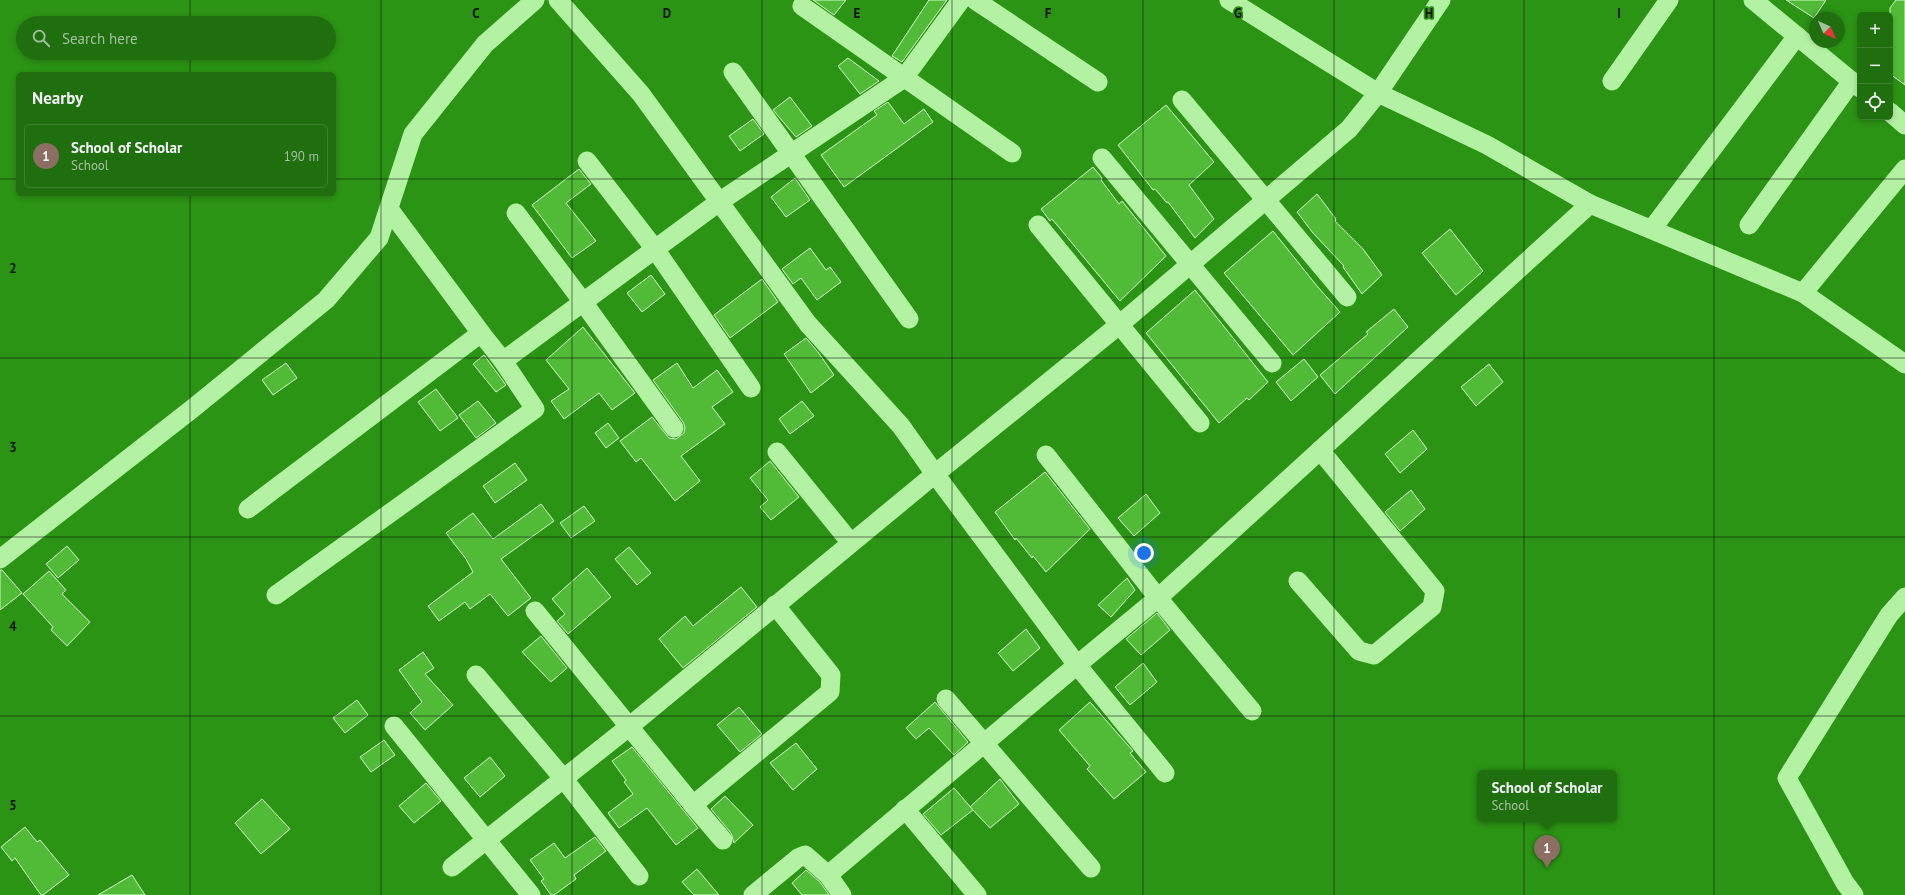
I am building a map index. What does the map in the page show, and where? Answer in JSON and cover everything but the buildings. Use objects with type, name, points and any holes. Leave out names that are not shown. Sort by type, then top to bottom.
[{"type":"street","points":[[0,559],[192,409],[326,300],[379,238],[413,134],[485,44],[534,0]]},
{"type":"street","points":[[558,0],[641,94],[808,324],[901,426],[1077,665],[1166,773]]},
{"type":"street","points":[[503,361],[719,202],[904,78],[961,0]]},
{"type":"street","points":[[975,0],[1098,82]]},
{"type":"street","points":[[1229,0],[1378,93],[1487,145],[1590,204],[1803,293],[1905,364]]},
{"type":"street","points":[[452,867],[630,726],[850,543],[1118,325],[1349,129],[1378,93],[1441,0]]},
{"type":"street","points":[[1612,81],[1669,0]]},
{"type":"street","points":[[1749,225],[1856,84],[1753,0]]},
{"type":"street","points":[[802,6],[1012,153]]},
{"type":"street","points":[[1652,229],[1797,36]]},
{"type":"street","points":[[733,72],[909,319]]},
{"type":"street","points":[[1182,100],[1347,297]]},
{"type":"street","points":[[1893,115],[1905,125]]},
{"type":"street","points":[[1102,158],[1272,363]]},
{"type":"street","points":[[588,162],[655,249],[751,388]]},
{"type":"street","points":[[1803,293],[1905,169]]},
{"type":"street","points":[[828,875],[984,742],[1158,598],[1590,204]]},
{"type":"street","points":[[276,595],[535,409],[503,361],[389,210]]},
{"type":"street","points":[[516,213],[583,302],[674,428]]},
{"type":"street","points":[[1038,225],[1118,325],[1200,423]]},
{"type":"street","points":[[248,509],[481,333]]},
{"type":"street","points":[[1298,581],[1359,651],[1374,655],[1432,607],[1435,591],[1320,450]]},
{"type":"street","points":[[777,452],[850,543]]},
{"type":"street","points":[[1046,455],[1158,598],[1252,711]]},
{"type":"street","points":[[1854,895],[1845,883],[1787,778],[1889,615],[1905,597]]},
{"type":"street","points":[[693,805],[830,692],[832,675],[775,606]]},
{"type":"street","points":[[535,611],[723,840]]},
{"type":"street","points":[[476,675],[563,778],[639,876]]},
{"type":"street","points":[[946,699],[1091,868]]},
{"type":"street","points":[[394,726],[531,895]]},
{"type":"street","points":[[905,809],[977,895]]},
{"type":"street","points":[[753,895],[798,858],[806,855],[828,875],[842,895]]},
{"type":"place","name":"School of Scholar","points":[[1547,868]]}]
